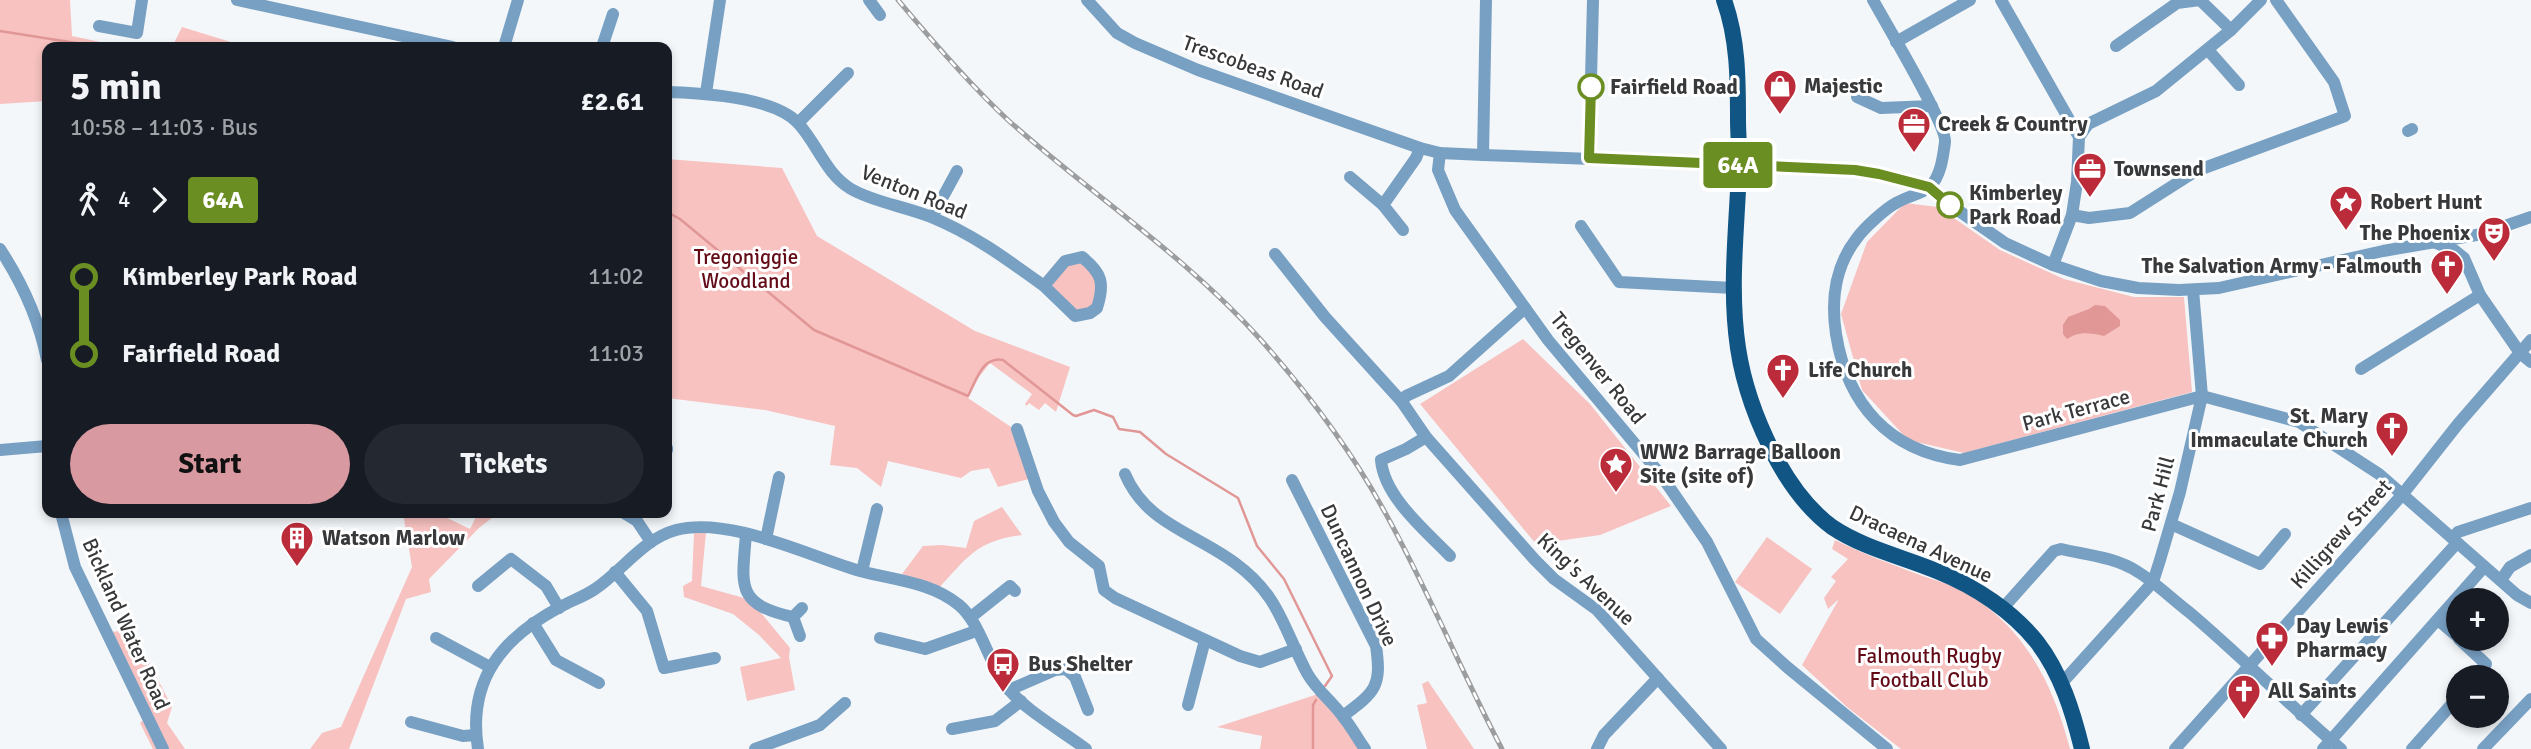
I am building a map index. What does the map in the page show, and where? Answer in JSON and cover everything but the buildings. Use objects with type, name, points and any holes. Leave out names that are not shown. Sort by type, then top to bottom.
[{"type":"main road","name":"Dracaena Avenue","points":[[1724,0],[1735,38],[1740,165],[1733,288],[1738,350],[1750,399],[1777,460],[1801,498],[1832,526],[1858,541],[1964,584],[2003,608],[2038,642],[2062,684],[2082,749]]},
{"type":"street","points":[[99,26],[137,33],[142,0]]},
{"type":"street","points":[[237,0],[266,3],[432,42]]},
{"type":"street","points":[[505,42],[518,0]]},
{"type":"street","points":[[706,93],[720,0]]},
{"type":"street","points":[[869,0],[880,15]]},
{"type":"street","name":"Trescobeas Road","points":[[1087,0],[1117,33],[1135,43],[1193,68],[1420,148]]},
{"type":"street","points":[[1483,155],[1486,0]]},
{"type":"street","points":[[1589,158],[1593,0]]},
{"type":"street","points":[[1873,0],[1932,106],[1946,138],[1940,170],[1929,187]]},
{"type":"street","points":[[1896,42],[1970,0]]},
{"type":"street","points":[[2001,0],[2079,138]]},
{"type":"street","points":[[2116,46],[2177,3],[2200,0],[2231,30]]},
{"type":"street","points":[[2053,265],[2071,215],[2077,182],[2079,138],[2088,124],[2156,91],[2231,30],[2260,0]]},
{"type":"street","points":[[2071,215],[2089,218],[2130,213],[2196,171],[2345,116],[2334,82],[2276,0]]},
{"type":"street","points":[[604,42],[613,14]]},
{"type":"street","points":[[2208,50],[2239,85]]},
{"type":"street","points":[[798,123],[848,73]]},
{"type":"street","name":"Venton Road","points":[[672,92],[706,93],[778,108],[798,123],[834,177],[853,190],[932,218],[974,237],[1044,286],[1075,316],[1090,313],[1097,308],[1100,277],[1097,269],[1083,257],[1065,261],[1044,286]]},
{"type":"street","points":[[1857,97],[1881,107],[1932,106]]},
{"type":"street","points":[[1383,205],[1420,148],[1440,153],[1855,170],[1929,187],[1957,211],[2005,243],[2053,265],[2101,281],[2138,288],[2193,290],[2219,288],[2383,251],[2482,234],[2531,217]]},
{"type":"street","name":"Tregenver Road","points":[[1440,153],[1438,170],[1455,210],[1548,340],[1661,475],[1707,542],[1756,639],[1887,749]]},
{"type":"street","points":[[932,218],[957,171]]},
{"type":"street","points":[[1350,177],[1383,205],[1403,230]]},
{"type":"street","name":"Park Terrace","points":[[1929,187],[1894,203],[1857,238],[1838,272],[1833,312],[1839,356],[1846,376],[1865,410],[1889,432],[1915,448],[1938,457],[1960,460],[2202,396]]},
{"type":"street","points":[[1581,226],[1619,282],[1733,288]]},
{"type":"street","points":[[2469,267],[2470,249],[2482,234]]},
{"type":"street","points":[[2433,242],[2460,253],[2469,267],[2480,295],[2520,353],[2531,362]]},
{"type":"street","points":[[0,249],[26,293],[42,339]]},
{"type":"street","name":"King's Avenue","points":[[1275,254],[1325,317],[1402,402],[1426,437],[1535,560],[1554,579],[1597,610],[1721,749]]},
{"type":"street","name":"Park Hill","points":[[2152,582],[2171,524],[2202,396],[2193,290]]},
{"type":"street","points":[[2361,369],[2480,295]]},
{"type":"street","points":[[1402,402],[1406,396],[1450,376],[1525,308]]},
{"type":"street","name":"Killigrew Street","points":[[2175,749],[2402,495],[2458,424],[2531,340]]},
{"type":"street","points":[[2202,396],[2299,422],[2379,474],[2524,601],[2531,603]]},
{"type":"street","points":[[1017,429],[1038,491],[1054,522],[1069,542],[1101,570],[1104,590],[1115,598],[1205,640],[1260,662],[1296,649]]},
{"type":"street","points":[[1426,437],[1381,460],[1382,472],[1405,509],[1450,556]]},
{"type":"street","points":[[0,450],[42,446]]},
{"type":"street","points":[[1125,474],[1147,508],[1179,531],[1234,562],[1261,586],[1279,610],[1307,673],[1321,693],[1343,716],[1365,749]]},
{"type":"street","points":[[766,539],[779,477]]},
{"type":"street","name":"Duncannon Drive","points":[[1292,480],[1376,646],[1379,664],[1376,685],[1369,696],[1343,716]]},
{"type":"street","points":[[2301,715],[2458,533],[2531,508]]},
{"type":"street","points":[[862,571],[877,509]]},
{"type":"street","name":"Bickland Water Road","points":[[62,518],[75,567],[163,749]]},
{"type":"street","points":[[640,518],[651,542]]},
{"type":"street","points":[[2171,524],[2260,564],[2285,534]]},
{"type":"street","points":[[478,749],[475,718],[477,704],[490,667],[505,645],[533,623],[595,589],[651,542],[676,530],[705,527],[766,539],[862,571],[909,580],[959,605],[971,617],[996,672],[1009,690],[1086,749]]},
{"type":"street","points":[[746,534],[742,582],[751,601],[769,612],[798,612],[800,636]]},
{"type":"street","points":[[2003,608],[2054,551],[2061,549],[2110,559],[2137,571],[2152,582],[2250,666],[2332,746],[2484,567]]},
{"type":"street","points":[[2501,580],[2510,567],[2531,555]]},
{"type":"street","points":[[478,586],[511,559],[545,586],[559,608]]},
{"type":"street","points":[[615,572],[646,611],[664,668],[715,658]]},
{"type":"street","points":[[2062,684],[2152,582]]},
{"type":"street","points":[[971,617],[1010,586],[1015,591]]},
{"type":"street","points":[[2438,620],[2446,627]]},
{"type":"street","points":[[533,623],[556,660],[599,683]]},
{"type":"street","points":[[880,638],[925,649],[976,631]]},
{"type":"street","points":[[436,638],[490,667]]},
{"type":"street","points":[[1188,705],[1205,640]]},
{"type":"street","points":[[2472,651],[2485,665]]},
{"type":"street","points":[[1009,690],[1055,670],[1066,669],[1075,677],[1088,710]]},
{"type":"street","points":[[1597,749],[1604,735],[1658,678]]},
{"type":"street","points":[[2483,749],[2531,699]]},
{"type":"street","points":[[952,729],[995,721],[1021,701]]},
{"type":"street","points":[[755,749],[820,725],[845,703]]},
{"type":"street","points":[[2412,749],[2446,711]]},
{"type":"street","points":[[411,722],[463,736],[476,735]]},
{"type":"green space","points":[[0,0],[70,0],[72,36],[100,42],[42,42],[42,101],[0,104]]},
{"type":"green space","points":[[182,27],[231,42],[174,42]]},
{"type":"green space","name":"Tregoniggie Woodland","points":[[672,159],[782,168],[817,236],[975,331],[1070,367],[1056,412],[1045,403],[1039,410],[1029,403],[1027,406],[1025,404],[1032,394],[990,363],[979,377],[968,398],[1011,427],[1033,478],[998,487],[989,468],[971,471],[961,478],[888,461],[881,487],[857,468],[830,465],[835,426],[765,410],[672,399]]},
{"type":"green space","points":[[1905,203],[1938,207],[2000,250],[2064,279],[2134,297],[2184,297],[2192,392],[1964,453],[1908,440],[1862,390],[1841,314],[1867,242]]},
{"type":"green space","points":[[1082,261],[1097,279],[1094,307],[1076,313],[1051,287],[1068,264]]},
{"type":"green space","points":[[1523,339],[1590,404],[1671,506],[1600,535],[1536,544],[1420,404]]},
{"type":"green space","points":[[1002,507],[1022,535],[983,546],[966,559],[938,589],[902,574],[923,546],[966,548],[974,521]]},
{"type":"green space","points":[[404,518],[447,518],[470,529],[476,518],[492,518],[429,579],[431,592],[406,599],[349,749],[310,749],[322,733],[341,727],[412,567]]},
{"type":"green space","points":[[706,532],[701,586],[744,598],[762,614],[790,648],[795,690],[747,701],[740,667],[781,658],[733,614],[684,597],[683,586],[692,581],[694,533]]},
{"type":"green space","points":[[1767,537],[1812,569],[1780,614],[1735,582]]},
{"type":"green space","name":"Falmouth Rugby Football Club","points":[[1835,540],[1955,588],[2001,619],[2018,637],[2044,678],[2070,749],[1901,749],[1847,707],[1802,665],[1839,599],[1828,609],[1824,598],[1836,581],[1831,577],[1848,559],[1832,549]]},
{"type":"green space","points":[[132,629],[172,707],[167,723],[185,749],[153,749],[140,723],[150,714],[112,632]]},
{"type":"green space","points":[[1428,681],[1474,749],[1427,749],[1417,705],[1427,703],[1422,684]]},
{"type":"green space","points":[[1321,693],[1365,749],[1260,749],[1262,736],[1217,727]]},
{"type":"shaded area","points":[[2095,305],[2105,306],[2120,320],[2120,326],[2104,336],[2085,333],[2067,339],[2063,334],[2063,325],[2068,317]]},
{"type":"waterway","points":[[0,31],[69,42]]},
{"type":"waterway","points":[[672,215],[814,330],[968,396],[985,366],[990,362],[1003,360],[1073,415],[1094,410],[1113,417],[1119,429],[1140,432],[1166,454],[1238,498],[1257,546],[1284,579],[1332,676],[1325,686]]},
{"type":"waterway","points":[[1313,749],[1313,705],[1316,700]]},
{"type":"railway","points":[[898,0],[994,107],[1202,281],[1261,340],[1294,379],[1341,441],[1382,507],[1502,749]]},
{"type":"bus line","name":"64A","points":[[1591,87],[1589,158],[1855,170],[1929,187],[1950,205]]},
{"type":"place","name":"Fairfield Road","points":[[1591,87]]},
{"type":"place","name":"Majestic","points":[[1780,116]]},
{"type":"place","name":"Creek & Country","points":[[1914,154]]},
{"type":"place","name":"Townsend","points":[[2090,199]]},
{"type":"place","name":"Kimberley Park Road","points":[[1950,205]]},
{"type":"place","name":"Robert Hunt","points":[[2346,232]]},
{"type":"place","name":"The Phoenix","points":[[2494,263]]},
{"type":"place","name":"The Salvation Army - Falmouth","points":[[2447,296]]},
{"type":"place","name":"Life Church","points":[[1783,400]]},
{"type":"place","name":"St. Mary Immaculate Church","points":[[2392,458]]},
{"type":"place","name":"WW2 Barrage Balloon Site (site of)","points":[[1616,494]]},
{"type":"place","name":"Watson Marlow","points":[[297,568]]},
{"type":"place","name":"Day Lewis Pharmacy","points":[[2272,668]]},
{"type":"place","name":"Bus Shelter","points":[[1003,694]]},
{"type":"place","name":"All Saints","points":[[2244,721]]}]
